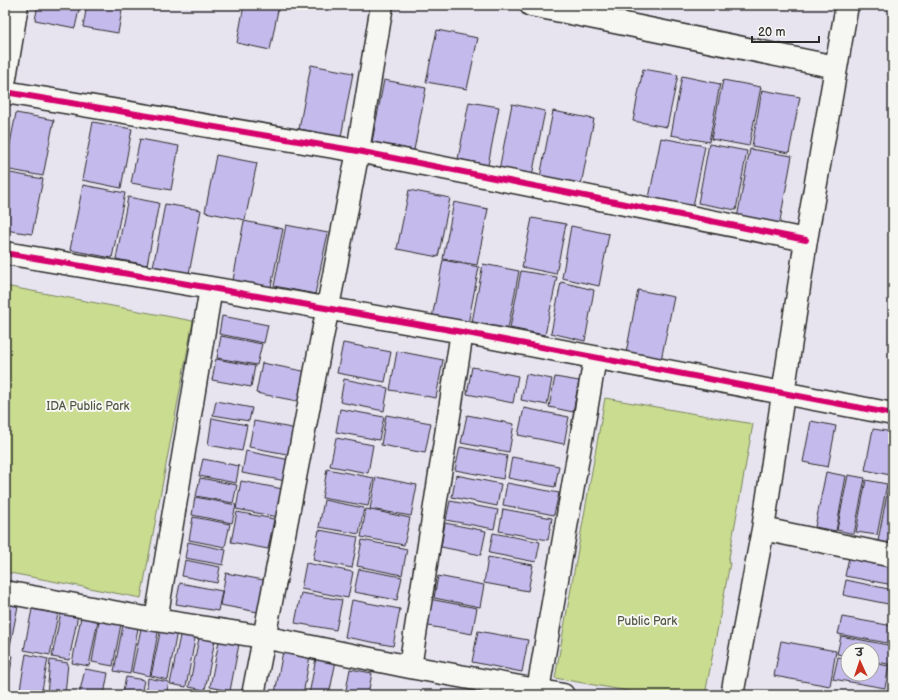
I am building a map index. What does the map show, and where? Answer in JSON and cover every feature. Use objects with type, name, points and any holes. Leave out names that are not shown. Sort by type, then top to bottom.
[{"type":"street","points":[[5,78],[17,5]]},
{"type":"street","points":[[252,695],[358,151],[382,5]]},
{"type":"street","points":[[532,5],[836,67]]},
{"type":"street","points":[[732,695],[763,529],[806,240],[847,5]]},
{"type":"street","points":[[5,92],[358,151],[806,240]]},
{"type":"street","points":[[5,253],[462,332],[893,414]]},
{"type":"street","points":[[156,620],[211,288]]},
{"type":"street","points":[[410,667],[462,332]]},
{"type":"street","points":[[538,690],[595,358]]},
{"type":"street","points":[[763,529],[893,556]]},
{"type":"street","points":[[5,592],[156,620],[263,637],[410,667],[563,695]]},
{"type":"green space","name":"IDA Public Park","points":[[5,286],[193,321],[141,598],[5,572]]},
{"type":"green space","name":"Public Park","points":[[605,398],[753,424],[728,563],[730,563],[705,695],[650,695],[555,678]]},
{"type":"building","points":[[38,5],[80,5],[75,28],[35,20]]},
{"type":"building","points":[[87,5],[123,5],[118,33],[83,27]]},
{"type":"building","points":[[244,5],[279,5],[270,50],[237,43]]},
{"type":"building","points":[[437,30],[478,38],[467,89],[426,82]]},
{"type":"building","points":[[311,65],[353,73],[341,137],[299,129]]},
{"type":"building","points":[[643,69],[678,75],[667,127],[633,121]]},
{"type":"building","points":[[682,76],[720,84],[709,142],[671,135]]},
{"type":"building","points":[[384,80],[426,88],[414,150],[372,142]]},
{"type":"building","points":[[723,80],[761,87],[749,146],[711,139]]},
{"type":"building","points":[[762,90],[800,97],[789,153],[752,146]]},
{"type":"building","points":[[469,102],[499,107],[488,165],[458,159]]},
{"type":"building","points":[[512,104],[545,111],[532,176],[499,170]]},
{"type":"building","points":[[553,111],[594,119],[581,185],[540,177]]},
{"type":"building","points":[[16,113],[54,120],[43,176],[5,169]]},
{"type":"building","points":[[93,122],[132,129],[121,188],[82,180]]},
{"type":"building","points":[[661,138],[705,146],[693,207],[649,198]]},
{"type":"building","points":[[140,139],[179,146],[171,190],[131,183]]},
{"type":"building","points":[[709,144],[747,151],[736,210],[698,203]]},
{"type":"building","points":[[750,149],[792,156],[779,226],[737,218]]},
{"type":"building","points":[[216,155],[257,163],[245,220],[205,212]]},
{"type":"building","points":[[5,172],[43,179],[32,234],[5,230]]},
{"type":"building","points":[[83,185],[125,193],[112,258],[70,250]]},
{"type":"building","points":[[409,190],[450,198],[438,257],[397,249]]},
{"type":"building","points":[[128,197],[159,203],[147,265],[116,259]]},
{"type":"building","points":[[454,202],[488,209],[477,265],[443,259]]},
{"type":"building","points":[[165,204],[201,210],[189,274],[153,267]]},
{"type":"building","points":[[532,218],[566,224],[556,274],[522,267]]},
{"type":"building","points":[[244,221],[283,229],[271,287],[233,280]]},
{"type":"building","points":[[286,225],[328,233],[315,294],[274,286]]},
{"type":"building","points":[[571,226],[609,234],[599,286],[562,278]]},
{"type":"building","points":[[443,260],[479,267],[468,324],[432,318]]},
{"type":"building","points":[[483,264],[519,271],[508,329],[472,322]]},
{"type":"building","points":[[521,271],[557,277],[545,335],[510,328]]},
{"type":"building","points":[[561,282],[594,290],[585,341],[551,333]]},
{"type":"building","points":[[638,290],[674,297],[661,360],[626,353]]},
{"type":"building","points":[[222,316],[268,325],[264,343],[219,334]]},
{"type":"building","points":[[221,336],[262,344],[257,365],[217,358]]},
{"type":"building","points":[[343,343],[391,352],[385,382],[337,373]]},
{"type":"building","points":[[397,351],[443,360],[436,398],[390,390]]},
{"type":"building","points":[[216,359],[255,366],[251,387],[212,380]]},
{"type":"building","points":[[262,363],[308,372],[302,402],[256,393]]},
{"type":"building","points":[[472,367],[518,376],[513,403],[467,394]]},
{"type":"building","points":[[526,374],[552,379],[547,405],[521,400]]},
{"type":"building","points":[[555,377],[579,381],[573,412],[549,407]]},
{"type":"building","points":[[344,379],[388,388],[384,411],[340,402]]},
{"type":"building","points":[[216,401],[252,408],[249,421],[213,415]]},
{"type":"building","points":[[524,408],[569,417],[564,444],[518,435]]},
{"type":"building","points":[[340,409],[384,417],[379,440],[336,432]]},
{"type":"building","points":[[386,415],[431,423],[425,453],[381,445]]},
{"type":"building","points":[[467,415],[514,424],[509,452],[461,443]]},
{"type":"building","points":[[212,418],[247,425],[242,451],[208,445]]},
{"type":"building","points":[[254,421],[297,429],[292,455],[249,447]]},
{"type":"building","points":[[811,421],[836,426],[828,467],[803,462]]},
{"type":"building","points":[[873,429],[893,432],[893,459],[890,475],[865,470]]},
{"type":"building","points":[[336,438],[373,445],[368,473],[330,466]]},
{"type":"building","points":[[460,447],[507,456],[503,479],[455,470]]},
{"type":"building","points":[[246,451],[290,460],[286,481],[242,473]]},
{"type":"building","points":[[512,457],[559,466],[555,487],[508,478]]},
{"type":"building","points":[[203,459],[239,466],[236,483],[199,476]]},
{"type":"building","points":[[327,469],[374,478],[368,506],[322,498]]},
{"type":"building","points":[[826,472],[846,476],[836,531],[815,527]]},
{"type":"building","points":[[456,475],[501,484],[497,506],[452,497]]},
{"type":"building","points":[[848,475],[865,478],[854,534],[837,530]]},
{"type":"building","points":[[376,477],[417,485],[411,516],[370,509]]},
{"type":"building","points":[[200,478],[237,485],[233,503],[196,496]]},
{"type":"building","points":[[866,480],[887,484],[877,535],[856,532]]},
{"type":"building","points":[[241,481],[288,490],[283,518],[236,509]]},
{"type":"building","points":[[507,483],[559,493],[554,515],[503,505]]},
{"type":"building","points":[[889,483],[893,484],[893,544],[878,541]]},
{"type":"building","points":[[195,497],[236,505],[232,523],[192,515]]},
{"type":"building","points":[[324,500],[364,508],[359,534],[319,527]]},
{"type":"building","points":[[450,501],[498,510],[494,529],[446,520]]},
{"type":"building","points":[[366,509],[410,518],[404,545],[361,537]]},
{"type":"building","points":[[503,509],[552,518],[548,540],[499,531]]},
{"type":"building","points":[[237,512],[274,519],[268,549],[231,542]]},
{"type":"building","points":[[193,517],[230,524],[225,547],[189,540]]},
{"type":"building","points":[[445,523],[486,531],[481,555],[441,547]]},
{"type":"building","points":[[319,530],[358,537],[352,568],[313,560]]},
{"type":"building","points":[[493,533],[540,542],[536,562],[489,553]]},
{"type":"building","points":[[362,540],[407,549],[402,575],[357,566]]},
{"type":"building","points":[[188,542],[226,550],[223,565],[185,558]]},
{"type":"building","points":[[488,557],[533,565],[528,591],[484,583]]},
{"type":"building","points":[[849,557],[893,566],[893,585],[845,576]]},
{"type":"building","points":[[185,560],[220,567],[217,583],[182,576]]},
{"type":"building","points":[[306,563],[353,572],[348,598],[301,589]]},
{"type":"building","points":[[359,569],[402,577],[397,600],[354,592]]},
{"type":"building","points":[[226,573],[269,581],[263,613],[220,605]]},
{"type":"building","points":[[438,576],[484,585],[480,607],[434,598]]},
{"type":"building","points":[[846,580],[893,590],[893,605],[843,595]]},
{"type":"building","points":[[180,583],[222,591],[218,611],[176,604]]},
{"type":"building","points":[[301,593],[342,600],[336,630],[295,623]]},
{"type":"building","points":[[429,599],[477,608],[472,634],[423,625]]},
{"type":"building","points":[[352,600],[400,609],[393,646],[345,637]]},
{"type":"building","points":[[5,603],[18,606],[10,646],[5,645]]},
{"type":"building","points":[[32,609],[58,614],[50,655],[24,650]]},
{"type":"building","points":[[61,612],[78,615],[69,660],[52,657]]},
{"type":"building","points":[[81,617],[98,620],[89,666],[72,663]]},
{"type":"building","points":[[842,617],[893,626],[893,644],[838,634]]},
{"type":"building","points":[[99,621],[121,624],[113,666],[92,662]]},
{"type":"building","points":[[142,624],[159,627],[150,676],[132,672]]},
{"type":"building","points":[[123,625],[138,628],[130,674],[114,671]]},
{"type":"building","points":[[161,628],[177,631],[168,680],[151,676]]},
{"type":"building","points":[[181,631],[196,634],[186,687],[170,684]]},
{"type":"building","points":[[478,631],[528,640],[522,672],[472,662]]},
{"type":"building","points":[[841,636],[872,642],[840,642],[840,655],[837,654]]},
{"type":"building","points":[[199,638],[215,640],[205,690],[189,687]]},
{"type":"building","points":[[219,641],[239,644],[230,691],[210,687]]},
{"type":"building","points":[[781,641],[836,651],[830,686],[774,676]]},
{"type":"building","points":[[880,644],[893,646],[893,665],[880,663]]},
{"type":"building","points":[[283,651],[310,656],[303,695],[283,695],[275,693]]},
{"type":"building","points":[[26,654],[48,659],[41,695],[19,695]]},
{"type":"building","points":[[5,655],[13,656],[5,695]]},
{"type":"building","points":[[838,657],[840,657],[840,680],[833,679]]},
{"type":"building","points":[[316,658],[336,661],[329,695],[309,695]]},
{"type":"building","points":[[50,660],[68,663],[65,695],[47,695]]},
{"type":"building","points":[[880,664],[889,666],[885,688],[850,682],[880,682]]},
{"type":"building","points":[[85,669],[108,673],[104,695],[79,695]]},
{"type":"building","points":[[350,669],[372,673],[368,695],[345,695]]},
{"type":"building","points":[[126,677],[144,680],[141,695],[122,695]]},
{"type":"building","points":[[148,678],[169,682],[166,695],[146,695]]},
{"type":"building","points":[[207,692],[224,695],[206,695]]},
{"type":"cycle path","points":[[5,92],[358,151],[806,240]]},
{"type":"cycle path","points":[[5,253],[462,332],[893,414]]}]
